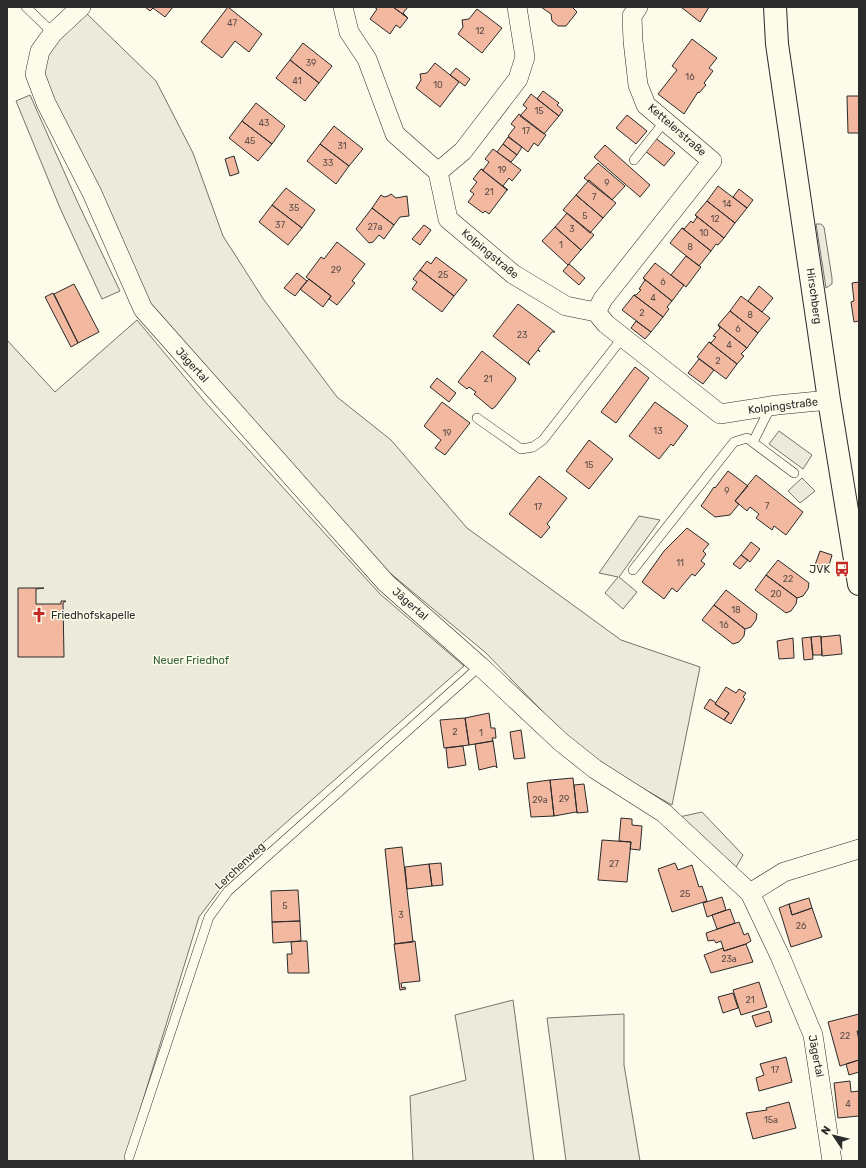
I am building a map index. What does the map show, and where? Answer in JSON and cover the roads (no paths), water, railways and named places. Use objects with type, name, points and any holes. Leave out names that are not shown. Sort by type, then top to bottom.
[{"type":"street","name":"Jägertal","points":[[81,7],[54,33],[40,51],[35,74],[46,103],[92,193],[143,309],[386,583],[480,666],[561,742],[595,769],[664,813],[750,893],[780,956],[813,1035],[832,1161]]},
{"type":"street","points":[[343,7],[349,32],[367,59],[395,134],[438,172],[463,151],[518,79],[525,57],[517,7]]},
{"type":"street","name":"Kettelerstraße","points":[[596,312],[603,299],[712,161],[646,105],[638,85],[632,16],[638,7]]},
{"type":"street","name":"Hirschberg","points":[[775,7],[777,44],[829,400],[853,508],[859,584]]},
{"type":"street","name":"Kolpingstraße","points":[[438,172],[448,219],[513,274],[566,306],[596,312],[606,324],[720,414],[771,406],[829,400]]},
{"type":"street","points":[[750,893],[784,872],[859,849]]},
{"type":"lane","points":[[26,7],[54,33]]},
{"type":"lane","points":[[634,160],[665,121]]},
{"type":"lane","points":[[477,418],[521,448],[534,447],[544,440],[623,337]]},
{"type":"lane","points":[[753,442],[771,406]]},
{"type":"lane","points":[[633,570],[734,442],[747,438],[794,473]]},
{"type":"lane","name":"Lerchenweg","points":[[128,1157],[209,917],[228,891],[480,666]]},
{"type":"place","name":"JVK","points":[[842,569]]},
{"type":"place","name":"Friedhofskapelle","points":[[39,615]]},
{"type":"park label","name":"Neuer Friedhof","points":[[191,660]]}]
